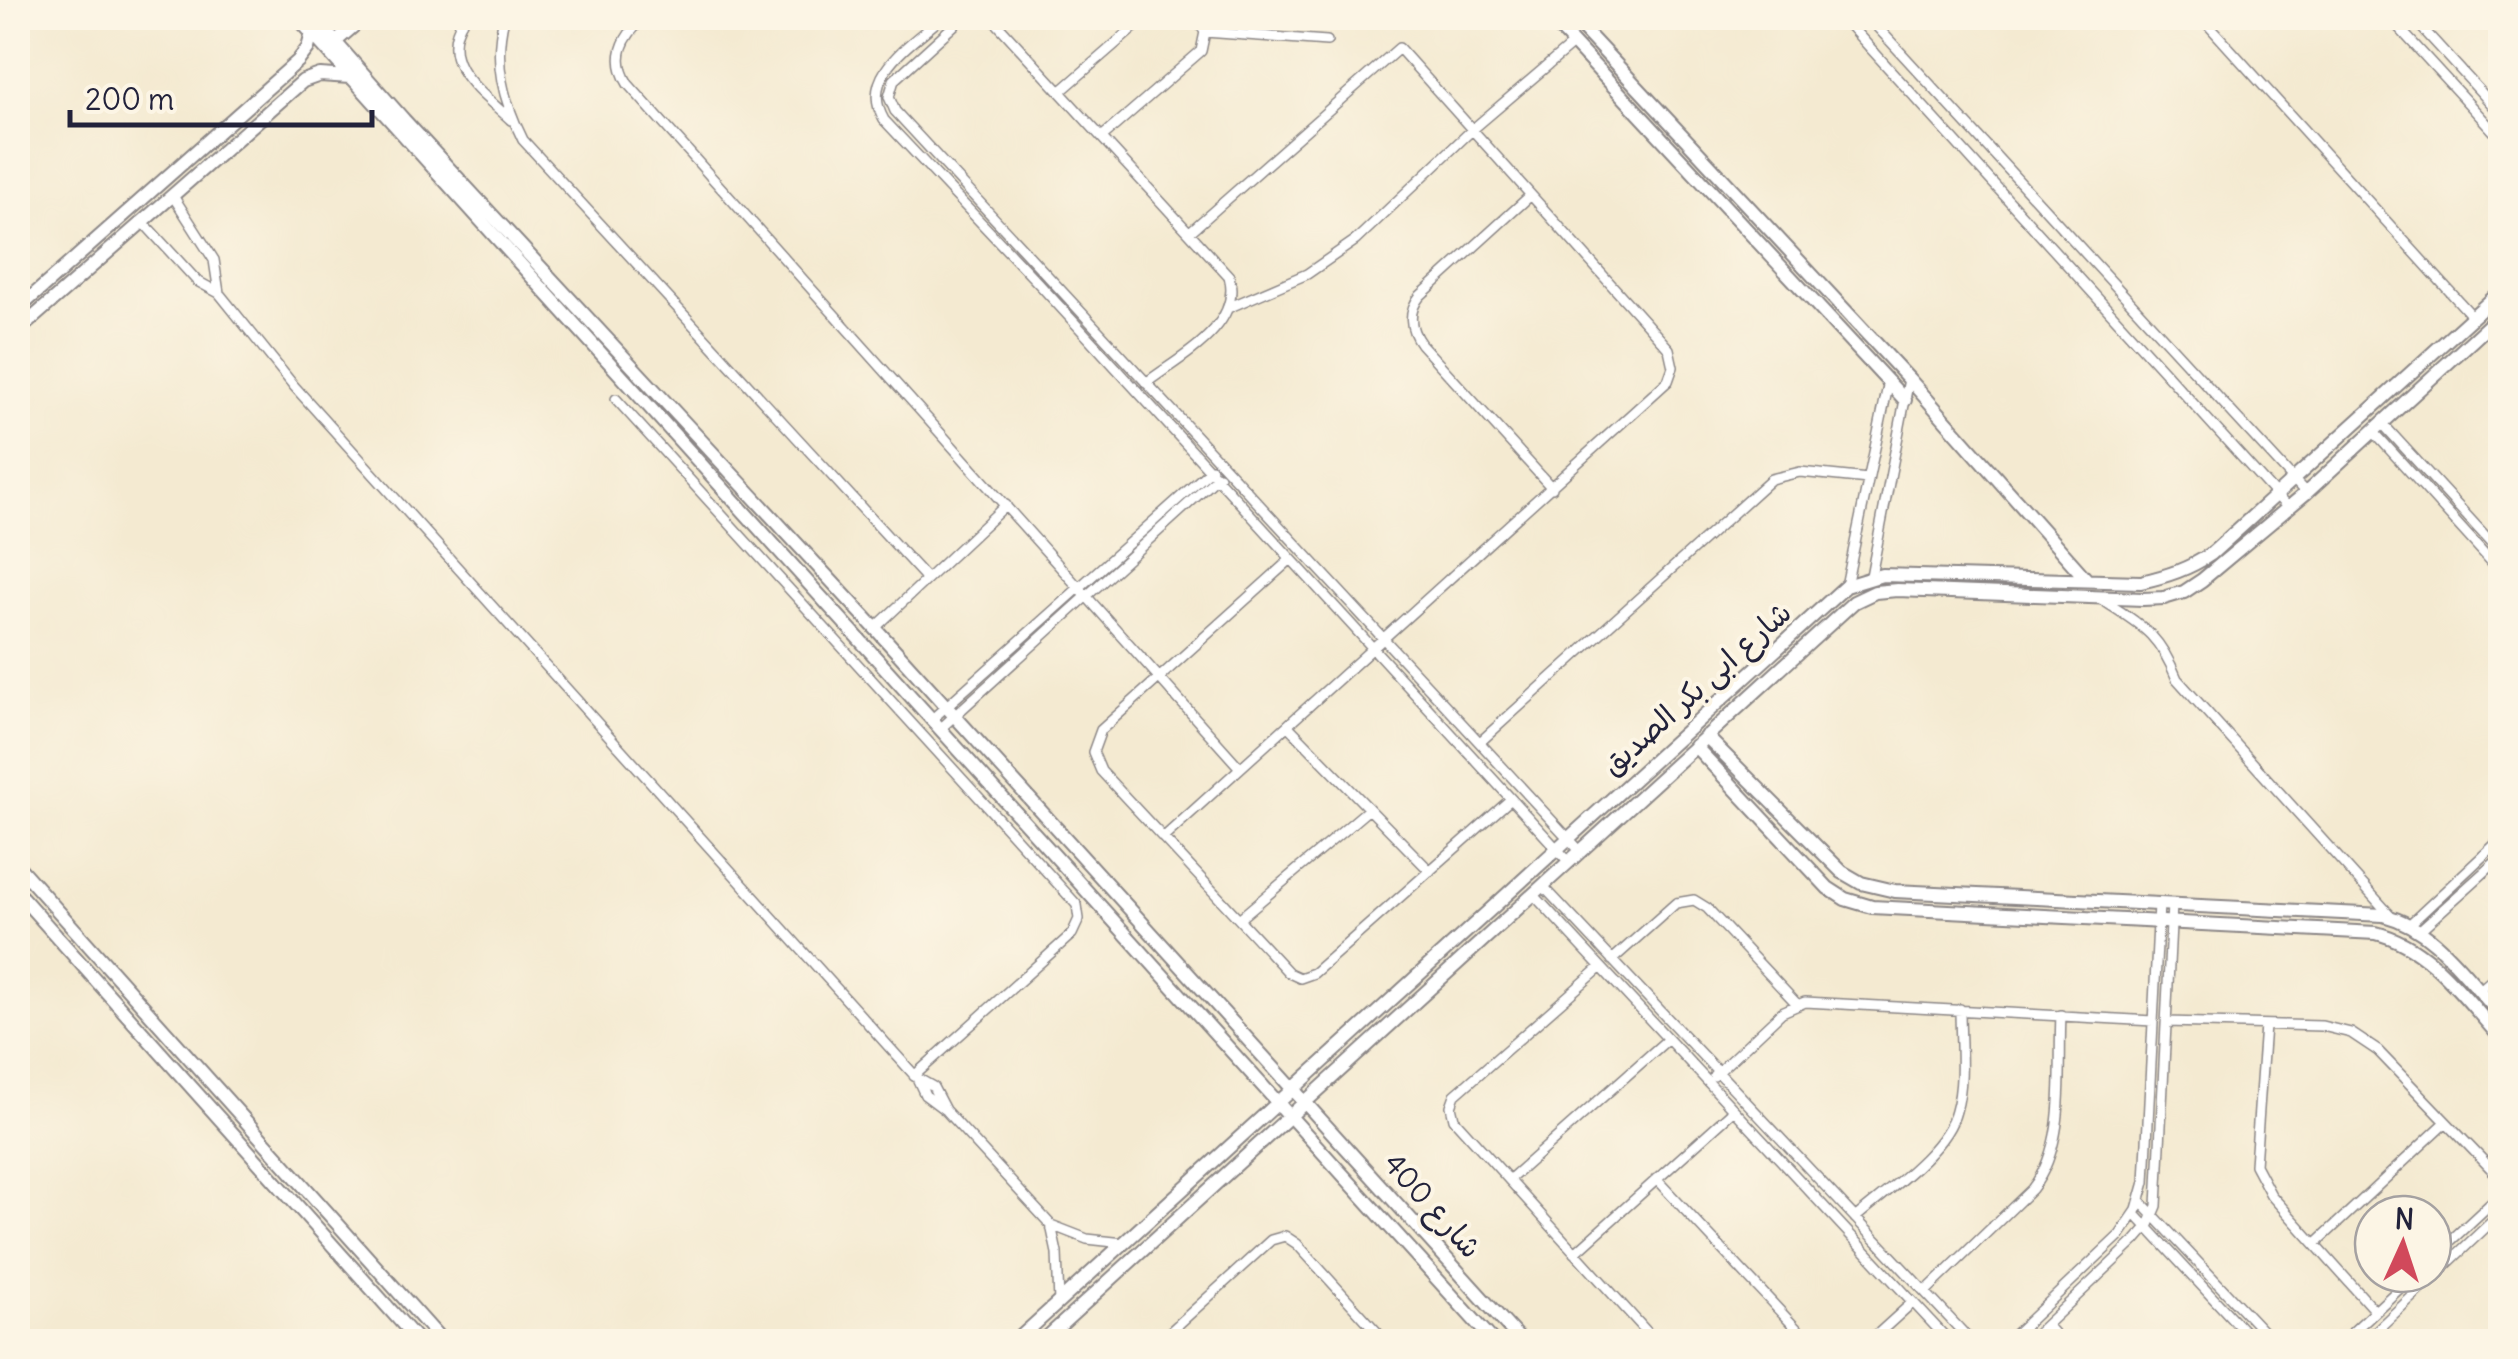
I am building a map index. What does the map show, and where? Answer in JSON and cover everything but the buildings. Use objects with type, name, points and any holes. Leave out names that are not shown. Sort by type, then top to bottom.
[{"type":"main road","points":[[298,18],[316,26],[335,42],[400,124]]},
{"type":"main road","points":[[18,308],[292,67],[308,48],[316,26],[334,18]]},
{"type":"main road","points":[[335,42],[362,18]]},
{"type":"main road","points":[[1550,18],[1905,400]]},
{"type":"main road","points":[[1573,18],[1909,379],[2102,599]]},
{"type":"main road","points":[[316,26],[350,78],[400,124]]},
{"type":"main road","points":[[292,67],[304,81]]},
{"type":"main road","points":[[18,331],[304,81],[320,75],[350,78]]},
{"type":"main road","name":"شارع 400","points":[[400,124],[875,628],[1522,1342]]},
{"type":"main road","name":"شارع 400","points":[[400,124],[1494,1342]]},
{"type":"main road","name":"شارع ابى بكر الصديق","points":[[1015,1342],[1846,586],[1872,576],[2141,582],[2173,574],[2211,554],[2500,292]]},
{"type":"main road","name":"شارع ابى بكر الصديق","points":[[1042,1342],[1854,602],[1875,592],[1897,590],[2102,599],[2164,598],[2184,592],[2306,493],[2500,315]]},
{"type":"main road","points":[[1889,382],[1893,362]]},
{"type":"main road","points":[[1706,736],[1834,865],[1861,883],[1895,890],[2393,918],[2415,927],[2439,946],[2500,1014]]},
{"type":"main road","points":[[1695,746],[1828,888],[1854,903],[2376,933],[2412,948],[2431,963],[2500,1037]]},
{"type":"main road","points":[[18,866],[443,1342]]},
{"type":"main road","points":[[18,893],[419,1342]]},
{"type":"street","points":[[464,18],[454,39],[459,68],[516,124],[536,156],[927,580]]},
{"type":"street","points":[[504,18],[499,42],[500,72],[516,124]]},
{"type":"street","points":[[644,18],[627,34],[621,47],[620,62],[628,84],[1240,768]]},
{"type":"street","points":[[941,18],[883,72],[876,92],[880,114],[1569,862]]},
{"type":"street","points":[[962,18],[894,80],[890,91],[892,107],[1581,852]]},
{"type":"street","points":[[992,18],[1226,269],[1232,284],[1230,307],[1218,327],[1137,391]]},
{"type":"street","points":[[1061,91],[1145,18]]},
{"type":"street","points":[[1103,136],[1198,54],[1204,32],[1196,18]]},
{"type":"street","points":[[1843,18],[2288,508]]},
{"type":"street","points":[[1869,18],[2306,493]]},
{"type":"street","points":[[2202,18],[2473,317]]},
{"type":"street","points":[[2390,18],[2500,138]]},
{"type":"street","points":[[2413,18],[2500,113]]},
{"type":"street","points":[[1204,32],[1327,41]]},
{"type":"street","points":[[1230,307],[1307,274],[1338,254],[1473,129],[1574,43]]},
{"type":"street","points":[[1163,838],[1668,382],[1673,358],[1669,348],[1398,48],[1191,231]]},
{"type":"street","points":[[1531,195],[1420,296],[1411,318],[1421,344],[1552,488]]},
{"type":"street","points":[[173,196],[214,260],[220,293]]},
{"type":"street","points":[[143,222],[197,281],[220,293],[306,401],[916,1077],[925,1095],[946,1110],[1051,1225],[1087,1239],[1124,1243]]},
{"type":"street","points":[[1872,576],[1909,379]]},
{"type":"street","points":[[1846,586],[1889,382]]},
{"type":"street","points":[[616,399],[1077,905],[1079,919],[1072,934],[916,1077]]},
{"type":"street","points":[[2377,427],[2500,552]]},
{"type":"street","points":[[2377,427],[2500,571]]},
{"type":"street","points":[[935,724],[1225,464]]},
{"type":"street","points":[[1480,742],[1771,479],[1800,472],[1868,479]]},
{"type":"street","points":[[875,628],[1006,505]]},
{"type":"street","points":[[1291,559],[1101,730],[1093,752],[1101,771],[1289,973],[1305,978],[1511,798]]},
{"type":"street","points":[[2102,599],[2151,632],[2166,653],[2176,679],[2393,918]]},
{"type":"street","points":[[1288,726],[1430,871]]},
{"type":"street","points":[[1239,919],[1369,809]]},
{"type":"street","points":[[2415,927],[2500,840]]},
{"type":"street","points":[[2415,927],[2500,858]]},
{"type":"street","points":[[1538,890],[1612,960],[1972,1342]]},
{"type":"street","points":[[1538,890],[1601,968],[1950,1342]]},
{"type":"street","points":[[1612,960],[1676,903],[1694,900],[1707,908],[1797,1004]]},
{"type":"street","points":[[2007,1342],[2112,1243],[2135,1214],[2145,1182],[2153,1021],[2165,904]]},
{"type":"street","points":[[2028,1342],[2147,1227],[2154,1215],[2161,1175],[2167,1022],[2164,922]]},
{"type":"street","points":[[1601,968],[1452,1099],[1451,1111],[1454,1120],[1656,1342]]},
{"type":"street","points":[[2480,992],[2500,972]]},
{"type":"street","points":[[1708,1082],[1775,1018],[1797,1004],[1815,1001],[2153,1021]]},
{"type":"street","points":[[1855,1218],[1937,1146],[1952,1125],[1959,1086],[1960,1010]]},
{"type":"street","points":[[1925,1292],[2016,1205],[2044,1172],[2056,1131],[2060,1015]]},
{"type":"street","points":[[2167,1022],[2331,1027],[2361,1038],[2500,1178]]},
{"type":"street","points":[[2266,1024],[2255,1165],[2271,1195],[2375,1310]]},
{"type":"street","points":[[1509,1180],[1668,1039]]},
{"type":"street","points":[[1575,1252],[1734,1110]]},
{"type":"street","points":[[2315,1244],[2446,1122]]},
{"type":"street","points":[[1656,1179],[1809,1342]]},
{"type":"street","points":[[2453,1238],[2500,1195]]},
{"type":"street","points":[[2140,1200],[2272,1342]]},
{"type":"street","points":[[2135,1214],[2254,1342]]},
{"type":"street","points":[[2364,1342],[2500,1214]]},
{"type":"street","points":[[1051,1225],[1059,1302]]},
{"type":"street","points":[[1159,1342],[1271,1240],[1285,1236],[1297,1244],[1386,1342]]},
{"type":"street","points":[[2342,1342],[2393,1294]]},
{"type":"street","points":[[1870,1342],[1913,1302]]},
{"type":"street","points":[[2046,1325],[2061,1342]]}]
